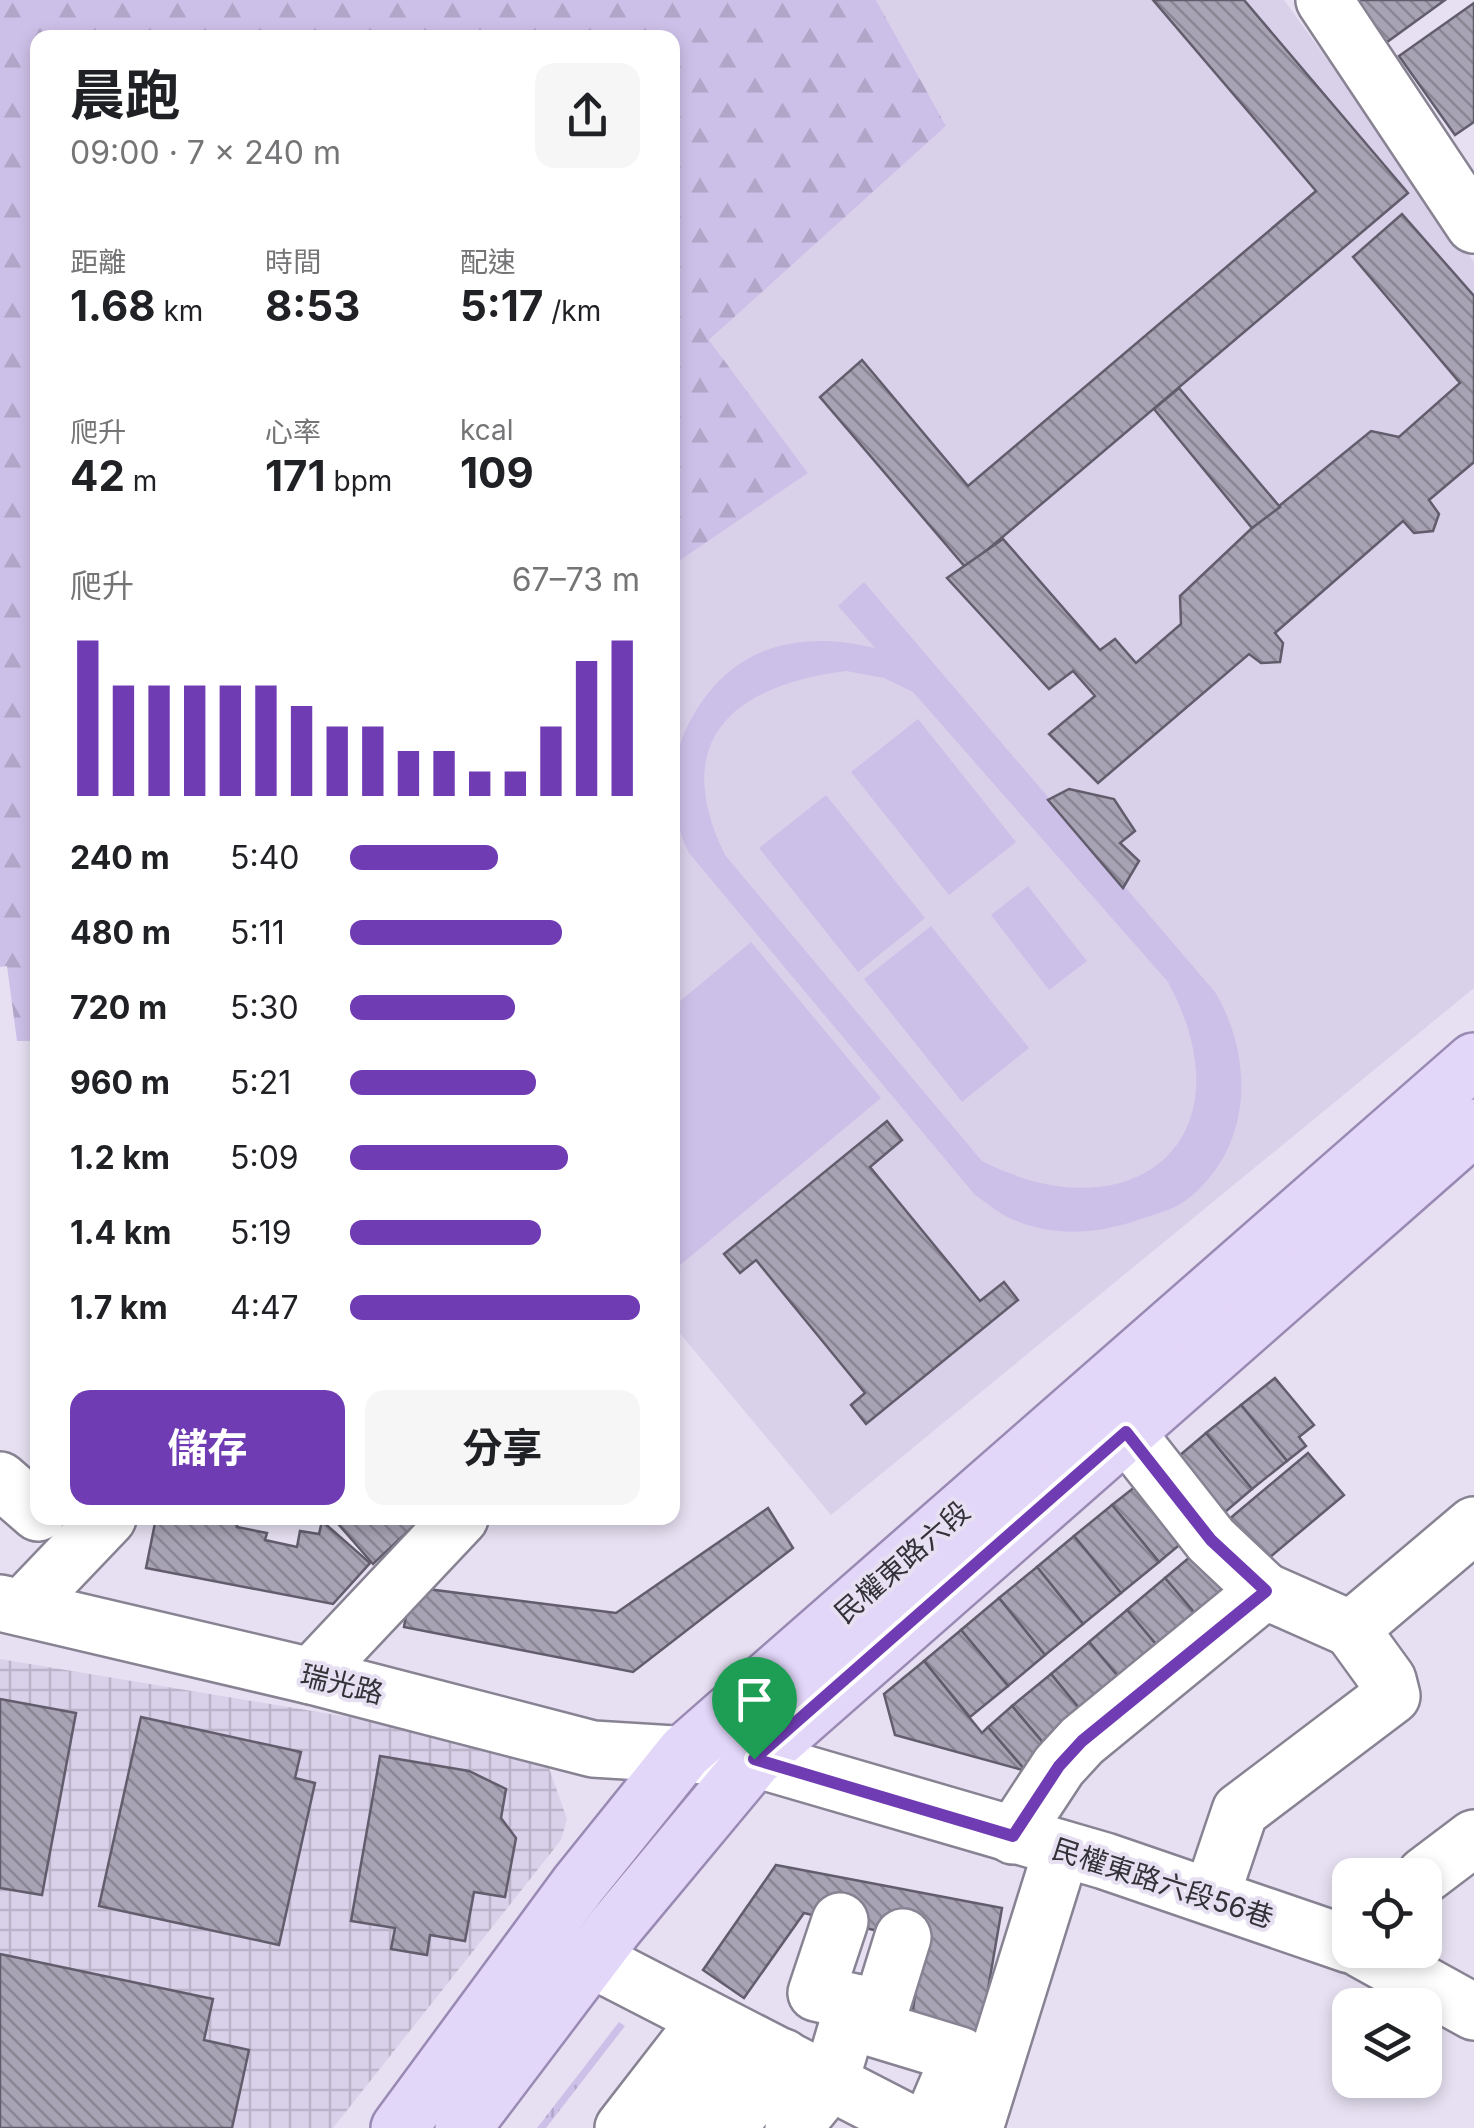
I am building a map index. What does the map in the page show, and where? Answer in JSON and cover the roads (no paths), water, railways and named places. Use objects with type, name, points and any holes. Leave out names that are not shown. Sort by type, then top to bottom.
[{"type":"main road","name":"民權東路六段","points":[[462,2128],[591,1959],[754,1759],[1459,1132],[1474,1061]]},
{"type":"main road","name":"民權東路六段","points":[[400,2128],[578,1885],[686,1752],[1459,1132]]},
{"type":"street","points":[[1324,0],[1474,225]]},
{"type":"street","points":[[1126,1432],[1211,1540],[1266,1591],[1351,1629],[1388,1680],[1392,1696],[1240,1811],[1212,1897]]},
{"type":"street","points":[[0,1480],[30,1500]]},
{"type":"street","points":[[1351,1629],[1474,1524]]},
{"type":"street","points":[[11,1605],[65,1525]]},
{"type":"street","points":[[311,1676],[453,1525]]},
{"type":"street","points":[[975,2128],[1002,2042],[1038,1842],[1059,1766],[1082,1741],[1266,1591]]},
{"type":"street","name":"瑞光路","points":[[11,1605],[311,1676],[593,1749],[686,1752]]},
{"type":"street","name":"民權東路六段56巷","points":[[686,1752],[754,1759],[1038,1842],[1332,1940]]},
{"type":"street","points":[[1442,1862],[1474,1838]]},
{"type":"street","points":[[840,1922],[816,1993],[960,2055],[929,2128]]},
{"type":"street","points":[[851,2011],[881,2008],[903,1937]]},
{"type":"street","points":[[591,1959],[817,2080]]},
{"type":"street","points":[[1395,1968],[1474,2012]]},
{"type":"street","points":[[851,2011],[1002,2042]]},
{"type":"street","points":[[793,2128],[851,2011]]},
{"type":"street","points":[[624,2128],[817,2080]]},
{"type":"street","points":[[677,2128],[817,2080]]},
{"type":"street","points":[[728,2128],[817,2080]]}]
